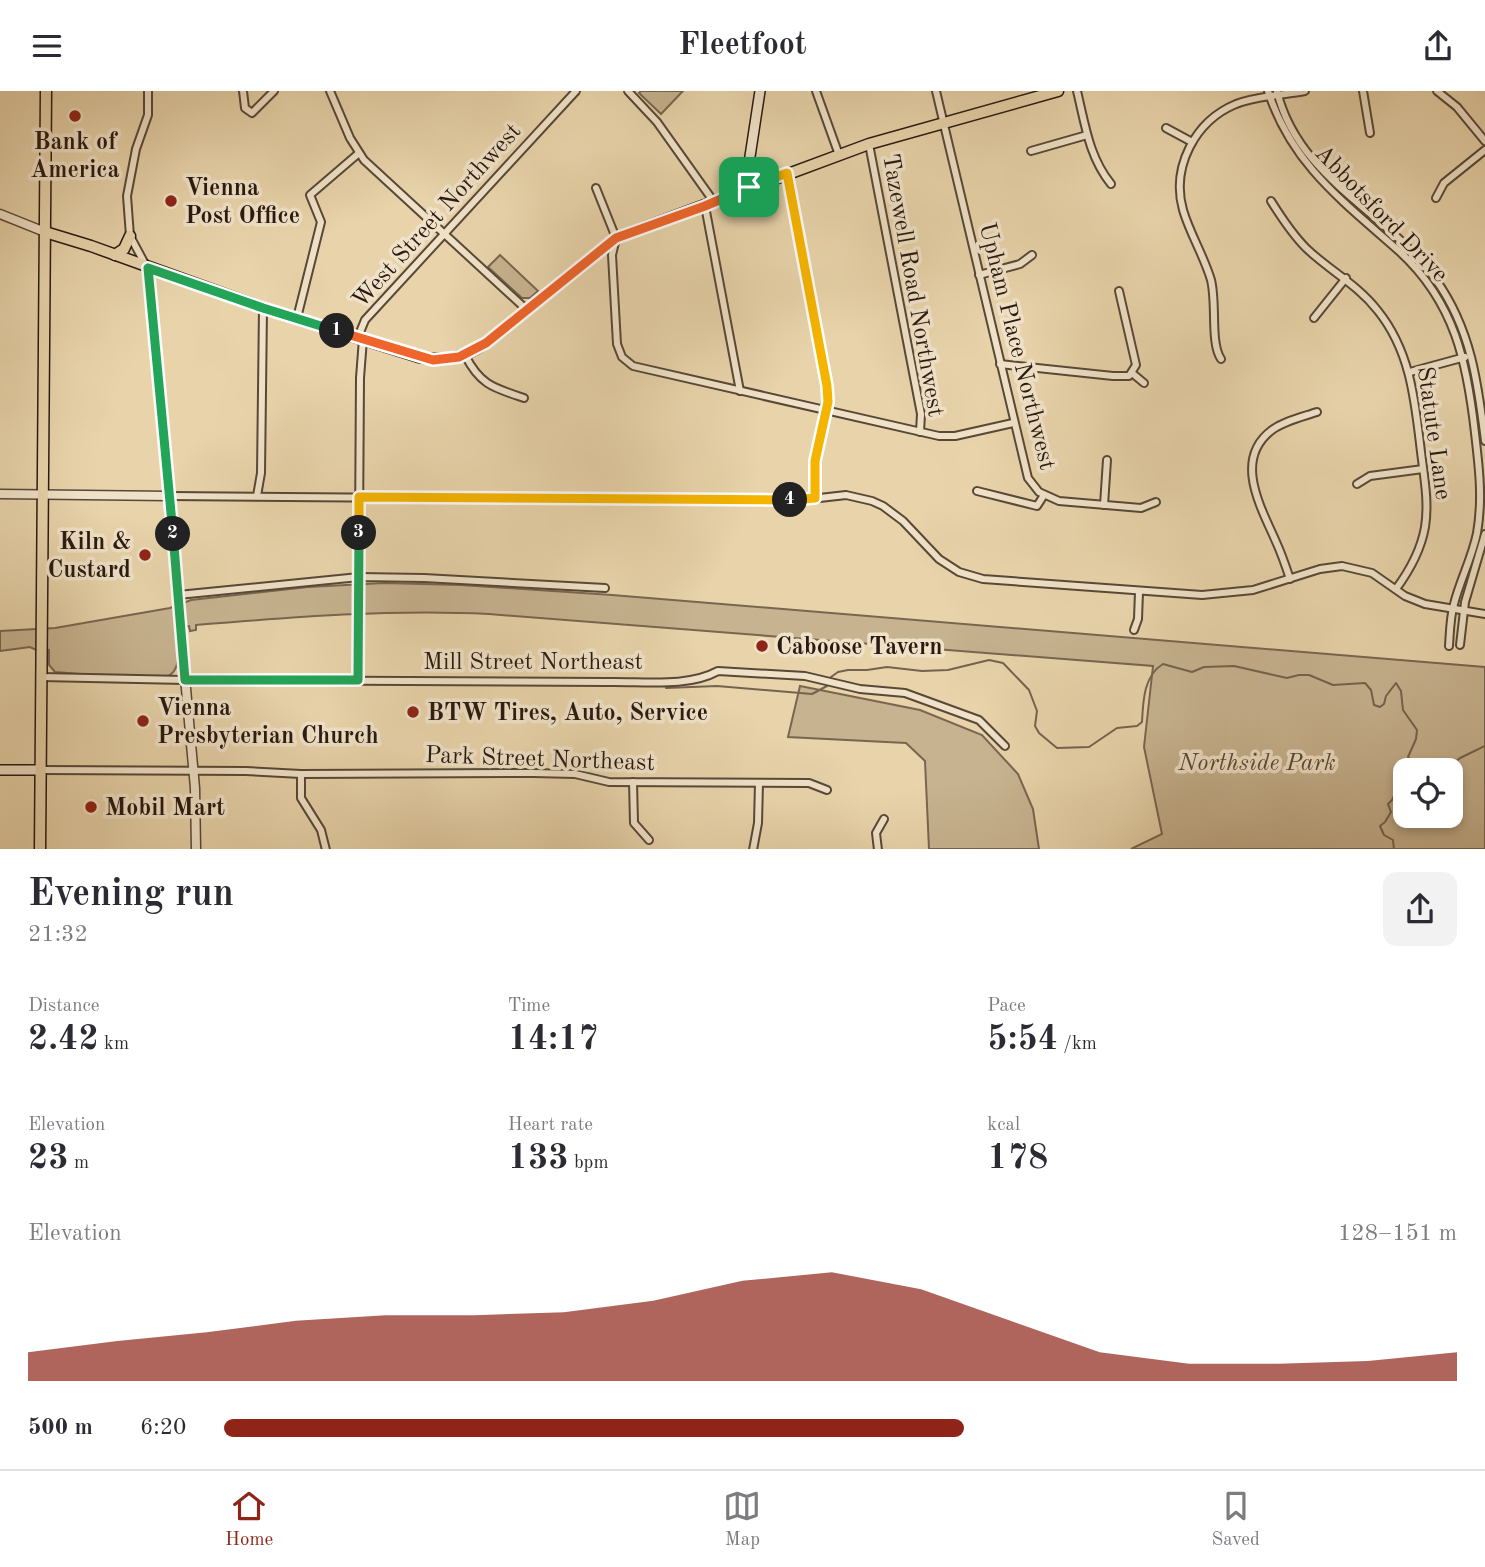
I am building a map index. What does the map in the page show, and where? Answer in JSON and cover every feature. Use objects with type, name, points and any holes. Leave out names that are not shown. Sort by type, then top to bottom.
[{"type":"main road","points":[[40,849],[46,91]]},
{"type":"main road","points":[[754,185],[749,163],[760,91]]},
{"type":"main road","points":[[45,232],[263,308],[433,360],[450,359],[465,355],[486,343],[616,238],[869,144],[1058,91]]},
{"type":"main road","points":[[115,255],[124,249],[130,236]]},
{"type":"main road","points":[[0,770],[41,771]]},
{"type":"street","points":[[148,91],[148,115],[135,149],[127,192],[130,236],[148,268],[194,771],[196,849]]},
{"type":"street","points":[[243,91],[245,108],[249,113],[255,112],[274,91]]},
{"type":"street","points":[[330,91],[359,153],[392,187],[527,310]]},
{"type":"street","name":"West Street Northwest","points":[[360,338],[365,320],[576,91]]},
{"type":"street","points":[[628,91],[657,122],[710,204],[740,391]]},
{"type":"street","points":[[816,91],[839,155]]},
{"type":"street","name":"Upham Place Northwest","points":[[936,91],[1025,471],[1032,484],[1044,495],[1059,501],[1141,508],[1156,502]]},
{"type":"street","points":[[1077,91],[1096,161],[1111,184]]},
{"type":"street","points":[[1221,359],[1215,344],[1216,311],[1212,284],[1186,218],[1181,199],[1181,175],[1192,142],[1205,125],[1227,109],[1269,94],[1305,91]]},
{"type":"street","points":[[1363,91],[1370,133]]},
{"type":"street","points":[[1437,91],[1457,107],[1485,141]]},
{"type":"street","name":"Abbotsford Drive","points":[[1278,93],[1291,127],[1307,154],[1325,174],[1415,256],[1435,279],[1459,319],[1472,356],[1485,441]]},
{"type":"street","name":"Abbotsford Drive","points":[[1269,94],[1293,146],[1315,175],[1422,276],[1452,324],[1464,358],[1482,457],[1481,495],[1476,535],[1453,609],[1449,646]]},
{"type":"street","points":[[1167,128],[1192,142]]},
{"type":"street","points":[[1031,151],[1087,135]]},
{"type":"street","name":"Tazewell Road Northwest","points":[[869,144],[921,414],[920,432]]},
{"type":"street","points":[[1436,198],[1444,183],[1485,150]]},
{"type":"street","points":[[297,318],[321,222],[310,195],[359,153]]},
{"type":"street","points":[[787,173],[827,386],[826,411],[815,461],[815,498]]},
{"type":"street","points":[[596,188],[616,238],[612,255],[617,344],[622,357],[633,366],[920,432],[950,436],[1013,422]]},
{"type":"street","name":"Statute Lane","points":[[1271,201],[1306,249],[1346,278],[1370,300],[1391,328],[1410,372],[1426,499],[1425,527],[1414,560],[1396,589]]},
{"type":"street","points":[[0,214],[45,232]]},
{"type":"street","points":[[979,275],[1020,264],[1032,255]]},
{"type":"street","points":[[1314,318],[1346,278]]},
{"type":"street","points":[[1000,364],[1125,377],[1132,373],[1135,361],[1119,291]]},
{"type":"street","points":[[257,496],[261,473],[263,308]]},
{"type":"street","points":[[358,680],[360,338]]},
{"type":"street","points":[[465,355],[475,373],[486,384],[524,398]]},
{"type":"street","points":[[1410,372],[1472,356]]},
{"type":"street","points":[[1132,373],[1144,383]]},
{"type":"street","points":[[1290,579],[1259,505],[1252,479],[1252,461],[1258,446],[1270,431],[1317,412]]},
{"type":"street","points":[[1104,505],[1107,460]]},
{"type":"street","points":[[1357,484],[1370,476],[1423,469]]},
{"type":"street","points":[[977,491],[1037,506],[1044,495]]},
{"type":"street","points":[[0,494],[684,501],[846,495],[883,506],[903,521],[939,559],[972,576],[1170,595],[1202,595],[1244,591],[1320,569],[1352,567],[1372,573],[1415,600],[1485,614]]},
{"type":"street","points":[[1460,645],[1464,611],[1485,534]]},
{"type":"street","points":[[178,595],[359,577],[424,577],[605,588]]},
{"type":"street","points":[[1134,630],[1138,619],[1139,592]]},
{"type":"street","name":"Mill Street Northeast","points":[[41,677],[670,681],[706,677],[718,671],[806,676],[860,689],[905,693],[962,712],[979,720],[1005,746]]},
{"type":"street","name":"Park Street Northeast","points":[[41,771],[534,773],[575,774],[609,782],[809,783],[827,790]]},
{"type":"street","points":[[301,774],[301,798],[321,830],[326,849]]},
{"type":"street","points":[[633,782],[634,823],[649,840]]},
{"type":"street","points":[[753,849],[758,823],[759,783]]},
{"type":"street","points":[[878,849],[876,833],[884,819]]},
{"type":"green space","points":[[683,91],[661,114],[639,93]]},
{"type":"green space","points":[[500,255],[538,291],[530,298],[522,298],[488,267]]},
{"type":"green space","name":"Northside Park","points":[[384,583],[461,585],[1485,667],[1485,849],[1131,849],[1162,834],[1144,747],[1153,666],[452,613],[379,613],[269,619],[196,625],[196,630],[190,631],[189,626],[175,627],[178,648],[176,668],[166,677],[55,672],[49,665],[49,649],[47,655],[30,647],[0,651],[0,631],[55,628],[170,608],[191,600],[308,587]]},
{"type":"green space","points":[[800,686],[920,710],[982,735],[1018,774],[1033,809],[1039,849],[929,849],[925,761],[906,743],[788,737]]},
{"type":"waterway","points":[[831,677],[848,670],[887,667],[922,671],[948,670],[989,660],[1003,663],[1029,690],[1037,711],[1035,726],[1039,733],[1057,748],[1089,747],[1117,728],[1137,726],[1142,722],[1148,682],[1163,664],[1192,672],[1204,667],[1234,666],[1287,678],[1309,675],[1333,685],[1365,683],[1371,690],[1374,705],[1380,707],[1396,683],[1401,691],[1403,710],[1417,730],[1408,757],[1414,763],[1436,768],[1451,766],[1460,758],[1485,746]]},
{"type":"waterway","points":[[666,688],[717,686],[812,694],[827,686]]},
{"type":"waterway","points":[[1393,798],[1388,804],[1391,812],[1380,826],[1384,835],[1393,840],[1394,849]]},
{"type":"place","name":"Bank of America","points":[[75,116]]},
{"type":"place","name":"Vienna Post Office","points":[[171,201]]},
{"type":"place","name":"Kiln & Custard","points":[[145,555]]},
{"type":"place","name":"Caboose Tavern","points":[[762,646]]},
{"type":"place","name":"BTW Tires, Auto, Service","points":[[413,712]]},
{"type":"place","name":"Vienna Presbyterian Church","points":[[143,721]]},
{"type":"place","name":"Mobil Mart","points":[[91,807]]},
{"type":"route","points":[[787,173],[828,392],[815,461],[815,498],[684,501],[359,497],[358,680],[185,680],[148,268],[263,308],[419,357],[450,359],[465,355],[486,343],[616,238],[749,187],[787,173]]}]
